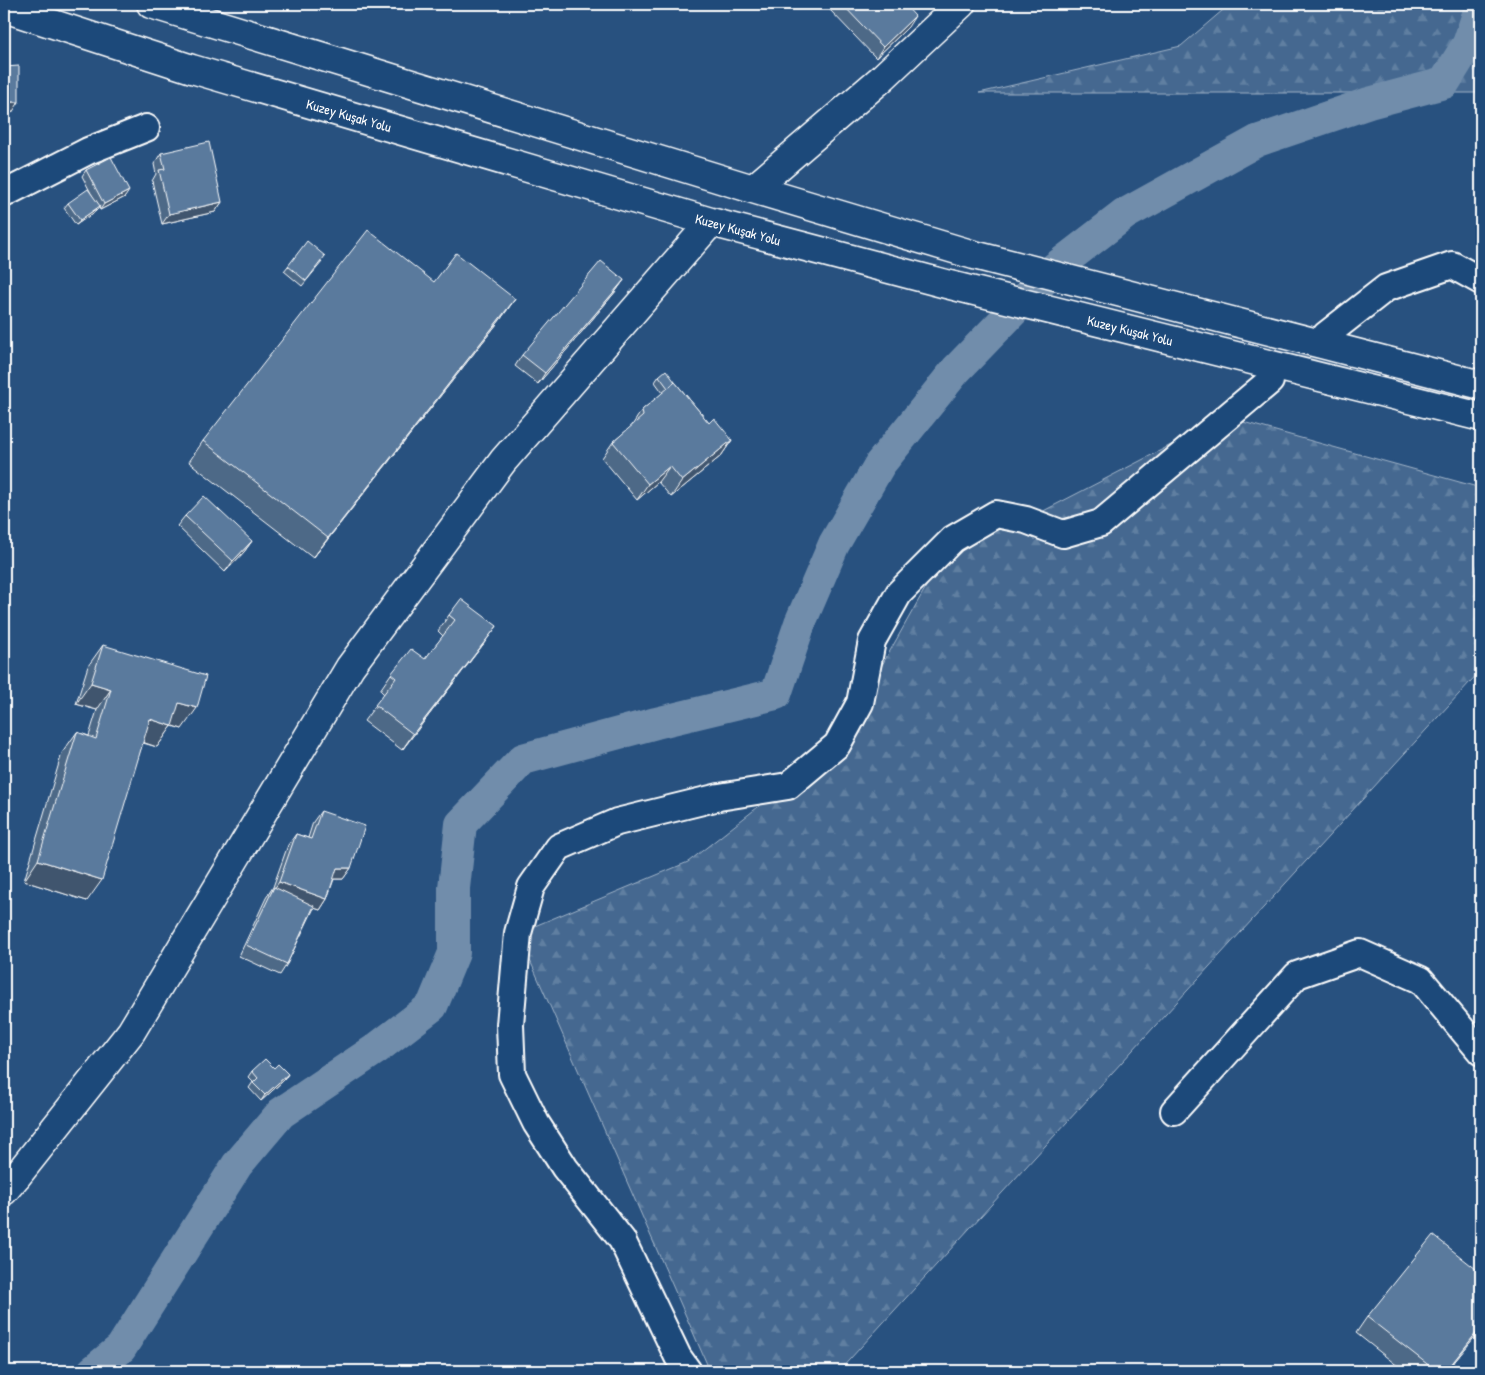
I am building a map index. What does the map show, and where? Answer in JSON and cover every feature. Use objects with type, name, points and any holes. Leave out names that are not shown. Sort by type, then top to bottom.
[{"type":"main road","points":[[152,4],[974,255],[1481,385]]},
{"type":"main road","points":[[753,189],[881,79],[961,4]]},
{"type":"main road","name":"Kuzey Kuşak Yolu","points":[[4,8],[192,69],[711,222],[1096,322],[1481,417]]},
{"type":"main road","points":[[4,1191],[131,1032],[350,668],[503,461],[711,222]]},
{"type":"street","points":[[4,194],[88,151],[146,128]]},
{"type":"street","points":[[1326,335],[1386,288],[1452,265],[1481,280]]},
{"type":"street","points":[[688,1371],[678,1357],[622,1240],[565,1168],[536,1123],[512,1074],[510,1025],[518,933],[531,888],[558,847],[616,822],[719,797],[788,786],[837,745],[860,703],[872,641],[899,593],[953,540],[996,514],[1026,520],[1063,534],[1101,523],[1270,381]]},
{"type":"street","points":[[1174,1110],[1297,975],[1360,953],[1421,980],[1481,1052]]},
{"type":"green space","points":[[1230,4],[1481,4],[1481,93],[979,93],[1181,46]]},
{"type":"green space","points":[[1225,417],[1481,488],[1481,670],[839,1371],[710,1371],[518,933],[688,862],[837,745],[953,539],[1026,520]]},
{"type":"building","points":[[842,4],[904,4],[915,16],[883,47]]},
{"type":"building","points":[[19,66],[19,102],[4,102],[4,67]]},
{"type":"building","points":[[209,142],[222,202],[169,214],[159,170],[165,169],[161,153]]},
{"type":"building","points":[[111,157],[129,191],[104,204],[86,170]]},
{"type":"building","points":[[88,189],[100,206],[80,220],[68,203]]},
{"type":"building","points":[[368,230],[434,282],[456,253],[515,299],[328,538],[203,441]]},
{"type":"building","points":[[307,241],[325,256],[306,281],[288,266]]},
{"type":"building","points":[[601,261],[624,280],[545,373],[522,355]]},
{"type":"building","points":[[666,370],[675,382],[668,388],[659,376]]},
{"type":"building","points":[[675,382],[709,423],[714,418],[732,440],[682,481],[670,466],[648,484],[613,442],[643,416],[642,410]]},
{"type":"building","points":[[204,496],[252,541],[233,561],[185,516]]},
{"type":"building","points":[[461,599],[497,626],[413,734],[375,705],[396,678],[391,674],[411,649],[425,659],[455,620],[449,615]]},
{"type":"building","points":[[103,645],[206,676],[197,708],[179,703],[172,726],[150,719],[102,880],[38,860],[77,732],[96,739],[111,689],[91,683]]},
{"type":"building","points":[[321,811],[365,826],[351,868],[337,868],[327,899],[279,882],[296,834],[311,839]]},
{"type":"building","points":[[274,887],[314,906],[287,964],[246,945]]},
{"type":"building","points":[[265,1059],[274,1068],[278,1064],[288,1074],[265,1095],[253,1083],[258,1078],[252,1071]]},
{"type":"building","points":[[1433,1235],[1481,1273],[1481,1327],[1446,1371],[1436,1371],[1367,1317]]},
{"type":"waterway","points":[[93,1371],[121,1348],[237,1165],[281,1113],[376,1049],[432,1006],[454,953],[454,888],[461,824],[523,759],[656,723],[776,694],[800,623],[834,544],[880,464],[956,370],[1055,268],[1125,214],[1257,141],[1369,103],[1444,83],[1468,44],[1481,5]]},
{"type":"tunnel","points":[[1270,380],[1326,335]]}]
